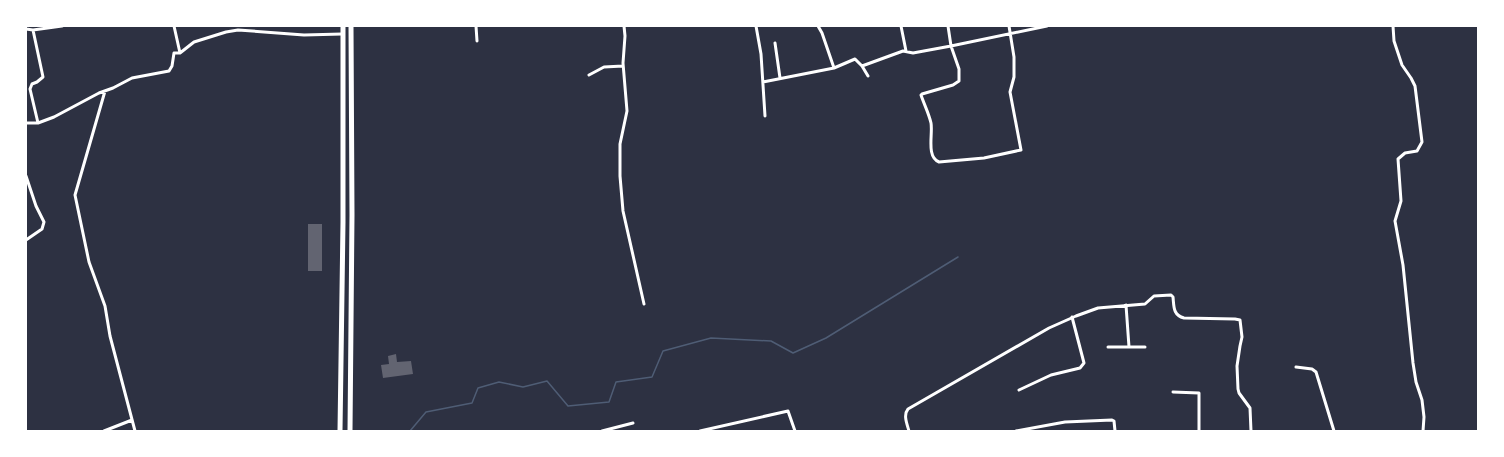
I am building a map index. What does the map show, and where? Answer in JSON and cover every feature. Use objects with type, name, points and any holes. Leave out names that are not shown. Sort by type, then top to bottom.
[{"type":"highway","points":[[340,431],[343,184],[342,26]]},
{"type":"highway","points":[[350,431],[352,184],[351,26]]},
{"type":"highway","points":[[343,184],[352,184]]},
{"type":"street","points":[[26,29],[33,30],[62,26]]},
{"type":"street","points":[[174,26],[180,53]]},
{"type":"street","points":[[476,26],[477,41]]},
{"type":"street","points":[[624,26],[624,66],[627,111],[620,144],[620,176],[623,211],[644,304]]},
{"type":"street","points":[[756,26],[761,54],[765,116]]},
{"type":"street","points":[[818,26],[822,33],[834,68]]},
{"type":"street","points":[[902,26],[906,51]]},
{"type":"street","points":[[948,26],[951,46],[959,69],[959,81],[922,94],[921,96],[931,123],[933,158],[939,162],[984,158],[1019,151],[1021,148],[1010,92],[1014,77],[1014,58],[1009,26]]},
{"type":"street","points":[[862,66],[906,51],[913,53],[1047,26]]},
{"type":"street","points":[[1393,26],[1394,41],[1402,65],[1411,78],[1414,86],[1422,137],[1422,142],[1417,151],[1404,153],[1398,159],[1401,202],[1395,221],[1403,265],[1413,363],[1416,382],[1422,400],[1424,417],[1423,431]]},
{"type":"street","points":[[26,123],[38,123],[54,117],[136,76],[169,71],[172,66],[174,53],[180,53],[194,42],[238,28],[304,34],[342,34]]},
{"type":"street","points":[[33,30],[43,77],[32,84],[30,88],[38,123]]},
{"type":"street","points":[[775,43],[780,78]]},
{"type":"street","points":[[763,82],[834,68],[855,59],[862,66],[868,76]]},
{"type":"street","points":[[589,75],[604,67],[624,66]]},
{"type":"street","points":[[105,91],[75,195],[89,262],[105,306],[110,336],[135,431]]},
{"type":"street","points":[[26,176],[44,224],[42,229],[26,240]]},
{"type":"street","points":[[909,431],[906,416],[906,411],[908,409],[1049,328],[1098,308],[1145,304],[1154,296],[1171,295],[1174,297],[1175,314],[1178,317],[1240,320],[1242,337],[1237,366],[1238,389],[1239,393],[1250,408],[1251,431]]},
{"type":"street","points":[[1126,305],[1129,347]]},
{"type":"street","points":[[1019,390],[1051,375],[1083,366],[1084,363],[1072,318]]},
{"type":"street","points":[[1108,347],[1145,347]]},
{"type":"street","points":[[1296,367],[1312,368],[1316,372],[1334,431]]},
{"type":"street","points":[[1173,392],[1199,393],[1199,431]]},
{"type":"street","points":[[700,431],[788,411],[795,431]]},
{"type":"street","points":[[104,431],[132,420]]},
{"type":"street","points":[[1016,431],[1065,422],[1112,420],[1114,421],[1115,431]]},
{"type":"street","points":[[602,431],[633,423]]},
{"type":"building","points":[[308,224],[322,224],[322,271],[308,271]]},
{"type":"building","points":[[396,354],[397,362],[411,361],[413,374],[383,378],[381,365],[389,364],[388,356]]},
{"type":"waterway","points":[[410,431],[426,412],[472,403],[478,388],[499,382],[523,387],[547,381],[568,406],[609,402],[616,382],[652,377],[663,351],[711,338],[771,341],[793,353],[826,338],[958,257]]}]
